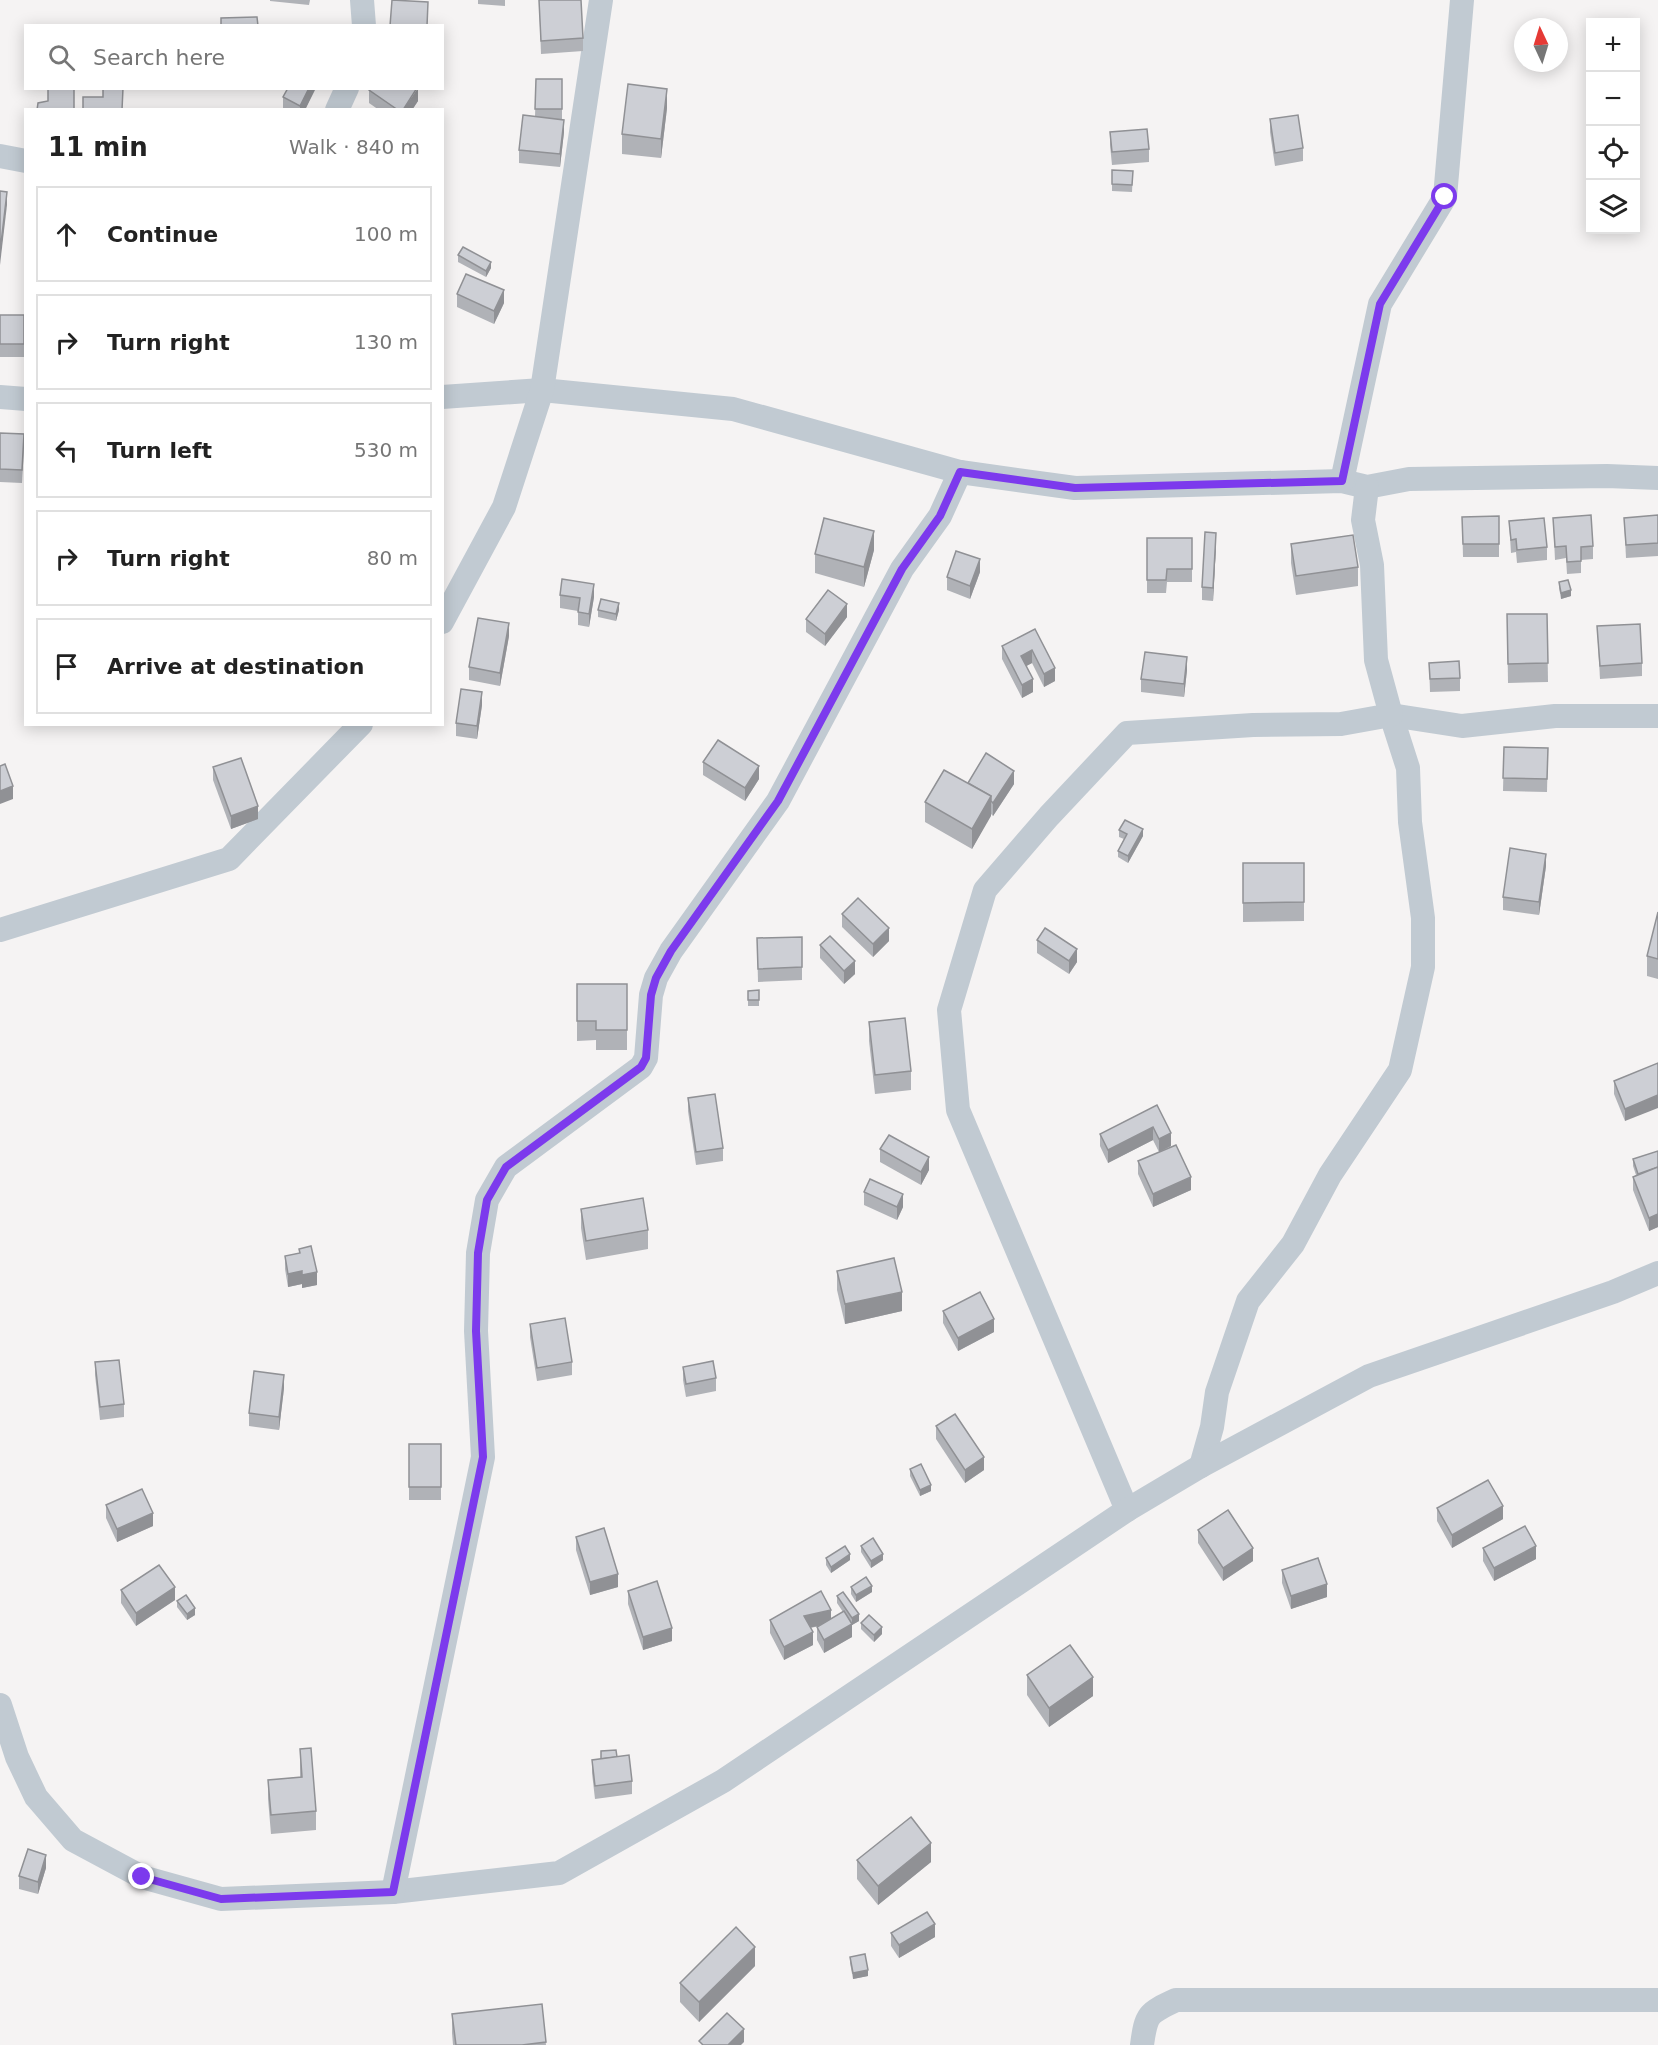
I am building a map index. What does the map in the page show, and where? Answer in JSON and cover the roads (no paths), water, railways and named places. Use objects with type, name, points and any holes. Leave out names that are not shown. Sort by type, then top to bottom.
[{"type":"street","points":[[362,0],[364,24]]},
{"type":"street","points":[[444,618],[504,507],[542,390],[601,0]]},
{"type":"street","points":[[1342,481],[1380,304],[1445,197],[1462,0]]},
{"type":"street","points":[[338,108],[346,90]]},
{"type":"street","points":[[0,156],[24,161]]},
{"type":"street","points":[[444,397],[542,390],[733,409],[960,472],[1075,488],[1342,481],[1367,487],[1409,479],[1607,476],[1658,478]]},
{"type":"street","points":[[0,397],[24,399]]},
{"type":"street","points":[[393,1892],[483,1457],[476,1331],[478,1253],[487,1200],[506,1167],[641,1067],[646,1058],[651,995],[656,978],[671,951],[778,801],[902,569],[940,516],[960,472]]},
{"type":"street","points":[[1201,1466],[1212,1427],[1217,1392],[1248,1301],[1293,1244],[1330,1175],[1400,1070],[1423,967],[1423,918],[1410,822],[1408,768],[1376,660],[1372,565],[1363,520],[1367,487]]},
{"type":"street","points":[[1127,1510],[958,1110],[949,1010],[985,890],[1049,816],[1128,733],[1253,724],[1341,724],[1391,715],[1462,726],[1555,716],[1658,716]]},
{"type":"street","points":[[0,930],[229,859],[359,726]]},
{"type":"street","points":[[0,1705],[8,1761],[36,1797],[73,1840],[142,1877],[221,1899],[393,1892],[559,1873],[723,1781],[1127,1510],[1201,1466],[1369,1376],[1613,1292],[1658,1273]]},
{"type":"street","points":[[1142,2045],[1145,2021],[1157,2009],[1176,2000],[1658,2000]]}]
